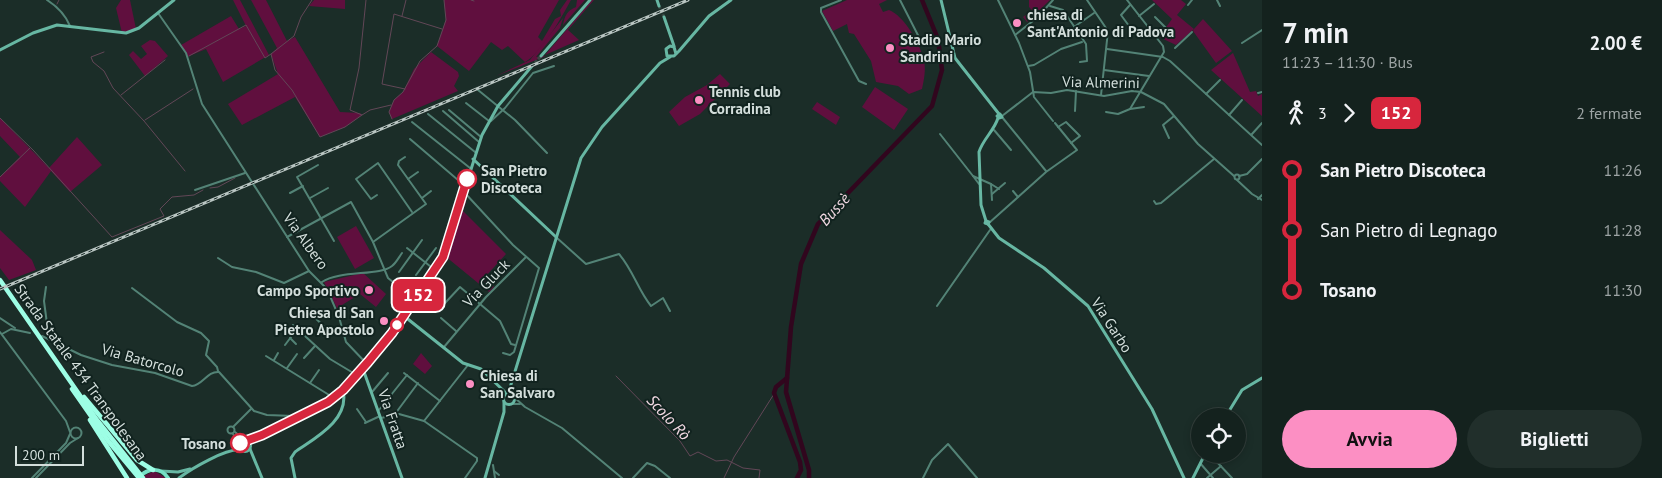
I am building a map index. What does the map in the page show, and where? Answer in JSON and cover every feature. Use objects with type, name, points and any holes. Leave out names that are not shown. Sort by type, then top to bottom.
[{"type":"highway","name":"Strada Statale 434 Transpolesana","points":[[0,280],[76,395],[138,478]]},
{"type":"highway","name":"Strada Statale 434 Transpolesana","points":[[0,284],[125,458],[143,478]]},
{"type":"highway","points":[[69,380],[137,460],[153,470]]},
{"type":"highway","points":[[76,395],[127,478]]},
{"type":"main road","points":[[138,478],[153,470],[161,471],[168,478]]},
{"type":"street","points":[[47,0],[57,6],[66,16],[70,26]]},
{"type":"street","points":[[0,50],[44,28],[56,25],[126,33],[139,28],[174,0]]},
{"type":"street","points":[[541,56],[590,0]]},
{"type":"street","points":[[657,0],[660,6]]},
{"type":"street","points":[[504,396],[508,394],[511,388],[576,168],[586,147],[660,64],[676,54],[716,9],[731,0]]},
{"type":"street","points":[[840,0],[820,10],[859,81],[866,84]]},
{"type":"street","points":[[900,0],[923,45]]},
{"type":"street","points":[[942,0],[958,62],[1046,172]]},
{"type":"street","points":[[987,223],[1019,198],[1046,172],[1076,150],[1032,92],[1028,66],[998,0]]},
{"type":"street","points":[[1015,35],[1050,6],[1054,0]]},
{"type":"street","points":[[1086,0],[1108,31],[1101,95]]},
{"type":"street","points":[[1127,0],[1164,49],[1163,57],[1130,109]]},
{"type":"street","points":[[1188,5],[1192,0]]},
{"type":"street","points":[[1218,0],[1220,6]]},
{"type":"street","points":[[1139,16],[1154,4]]},
{"type":"street","points":[[1130,5],[1121,15],[1132,30]]},
{"type":"street","points":[[1050,6],[1063,10],[1086,46],[1087,61],[1080,62]]},
{"type":"street","points":[[1074,27],[1095,12]]},
{"type":"street","name":"Via Albero","points":[[158,13],[181,45],[202,104],[309,270],[322,282],[332,299],[346,344],[366,364]]},
{"type":"street","points":[[664,17],[676,54]]},
{"type":"street","points":[[1154,17],[1166,28],[1157,38]]},
{"type":"street","points":[[1242,43],[1262,30]]},
{"type":"street","points":[[1175,48],[1192,32]]},
{"type":"street","points":[[660,64],[671,37]]},
{"type":"street","points":[[1028,66],[1034,65],[1061,49],[1083,42]]},
{"type":"street","points":[[668,46],[683,46]]},
{"type":"street","points":[[1107,49],[1163,57],[1262,145]]},
{"type":"street","points":[[665,53],[670,57]]},
{"type":"street","points":[[220,456],[240,444],[296,419],[334,398],[363,368],[404,316],[446,253],[463,191],[480,140],[498,106],[532,66]]},
{"type":"street","points":[[488,123],[503,110],[533,73],[554,66]]},
{"type":"street","points":[[1104,70],[1150,77]]},
{"type":"street","points":[[1206,94],[1220,80]]},
{"type":"street","points":[[478,90],[503,110],[547,153]]},
{"type":"street","points":[[1075,111],[1076,91]]},
{"type":"street","name":"Via Almerini","points":[[1032,92],[1076,91],[1101,95],[1132,91],[1141,92],[1164,104],[1198,144],[1258,199]]},
{"type":"street","points":[[937,306],[990,230],[981,209],[980,148],[994,130],[1000,116],[1032,92]]},
{"type":"street","points":[[1258,93],[1262,92]]},
{"type":"street","points":[[1229,115],[1242,100]]},
{"type":"street","points":[[466,103],[488,123]]},
{"type":"street","points":[[1106,112],[1118,114],[1130,109],[1144,107]]},
{"type":"street","points":[[449,110],[480,140]]},
{"type":"street","points":[[442,111],[480,140]]},
{"type":"street","points":[[428,114],[476,152]]},
{"type":"street","points":[[1169,138],[1163,125],[1174,116]]},
{"type":"street","points":[[412,122],[470,168]]},
{"type":"street","points":[[1058,127],[1066,122],[1080,136],[1072,143]]},
{"type":"street","points":[[1251,135],[1262,123]]},
{"type":"street","points":[[994,130],[1011,150]]},
{"type":"street","points":[[940,134],[980,185]]},
{"type":"street","points":[[410,139],[465,186]]},
{"type":"street","points":[[373,242],[426,204],[398,165],[398,161],[405,157]]},
{"type":"street","points":[[473,159],[586,264],[592,264],[614,254],[619,254],[631,272],[638,288],[651,306],[663,298],[670,311]]},
{"type":"street","points":[[1154,201],[1156,204],[1161,203],[1214,159]]},
{"type":"street","points":[[1234,176],[1250,172],[1262,159]]},
{"type":"street","points":[[376,195],[371,199],[356,179],[378,163],[399,190],[412,213]]},
{"type":"street","points":[[318,165],[297,177],[334,241]]},
{"type":"street","points":[[195,190],[246,172]]},
{"type":"street","points":[[408,179],[418,172]]},
{"type":"street","points":[[972,176],[980,178],[998,189]]},
{"type":"street","points":[[1237,180],[1240,176]]},
{"type":"street","points":[[992,194],[1005,183]]},
{"type":"street","points":[[991,184],[992,200]]},
{"type":"street","points":[[290,193],[302,186]]},
{"type":"street","points":[[310,198],[328,188]]},
{"type":"street","points":[[422,198],[431,191]]},
{"type":"street","points":[[463,191],[473,204],[539,269],[513,354],[503,353]]},
{"type":"street","points":[[1013,191],[1019,198]]},
{"type":"street","points":[[1258,199],[1262,195]]},
{"type":"street","points":[[462,198],[473,204]]},
{"type":"street","points":[[1258,199],[1262,200]]},
{"type":"street","points":[[287,237],[351,202],[373,242],[390,280],[414,300]]},
{"type":"street","name":"Via Garbo","points":[[990,230],[998,238],[1044,268],[1085,302],[1152,410],[1180,470],[1188,478]]},
{"type":"street","points":[[399,272],[422,240]]},
{"type":"street","points":[[407,248],[435,270]]},
{"type":"street","points":[[416,275],[436,248]]},
{"type":"street","points":[[322,282],[326,279],[356,273],[384,270],[392,266],[402,253]]},
{"type":"street","name":"Via Gluck","points":[[444,347],[480,304],[526,257]]},
{"type":"street","points":[[218,258],[232,267],[256,272],[284,283],[309,270]]},
{"type":"street","points":[[46,287],[44,301],[50,339]]},
{"type":"street","points":[[445,303],[458,287],[500,321],[512,344],[515,345]]},
{"type":"street","points":[[132,288],[177,322],[206,336],[209,340],[206,355],[217,367],[218,372],[226,376],[251,409],[261,414],[294,416],[296,419]]},
{"type":"street","points":[[311,314],[331,333],[342,328]]},
{"type":"street","points":[[404,316],[468,365],[481,369],[520,404],[555,423],[622,478]]},
{"type":"street","points":[[0,318],[20,330]]},
{"type":"street","points":[[441,318],[457,331]]},
{"type":"street","points":[[293,325],[330,359],[356,375]]},
{"type":"street","points":[[285,345],[297,328]]},
{"type":"street","points":[[30,333],[8,329],[1,333],[66,421],[73,438],[78,438]]},
{"type":"street","name":"Via Batorcolo","points":[[42,336],[81,355],[112,365],[154,373],[192,386],[198,385],[212,373],[218,372]]},
{"type":"street","points":[[290,338],[296,344]]},
{"type":"street","points":[[304,358],[315,346]]},
{"type":"street","points":[[274,360],[278,353]]},
{"type":"street","points":[[287,368],[297,354]]},
{"type":"street","points":[[266,356],[334,398]]},
{"type":"street","points":[[424,421],[468,365]]},
{"type":"street","name":"Via Fratta","points":[[363,368],[402,478]]},
{"type":"street","points":[[310,383],[319,370]]},
{"type":"street","points":[[372,392],[388,373]]},
{"type":"street","points":[[404,373],[440,401]]},
{"type":"street","points":[[378,410],[407,375]]},
{"type":"street","points":[[1231,408],[1242,390],[1262,378]]},
{"type":"street","points":[[395,414],[418,384]]},
{"type":"street","points":[[485,478],[504,412],[502,388]]},
{"type":"street","points":[[504,412],[511,404],[513,397],[511,388]]},
{"type":"street","points":[[295,478],[291,458],[295,452],[335,422],[342,405],[343,390]]},
{"type":"street","points":[[504,402],[520,404]]},
{"type":"street","points":[[231,433],[251,409]]},
{"type":"street","points":[[357,409],[365,423],[395,414],[424,421],[477,458],[477,461],[465,478]]},
{"type":"street","points":[[36,478],[81,434],[81,430],[66,421]]},
{"type":"street","points":[[32,478],[66,443],[75,427]]},
{"type":"street","points":[[252,459],[250,447],[246,441],[234,428],[228,428],[238,438],[243,450],[252,459],[262,478]]},
{"type":"street","points":[[179,478],[236,449],[243,450],[250,447],[262,435]]},
{"type":"street","points":[[923,478],[932,460],[947,444],[976,478]]},
{"type":"street","points":[[633,478],[647,463],[655,466],[670,478]]},
{"type":"street","points":[[1188,478],[1195,473],[1200,463],[1212,477]]},
{"type":"street","points":[[1218,463],[1232,478]]},
{"type":"street","points":[[493,465],[495,478]]},
{"type":"street","points":[[1208,478],[1212,477],[1221,466]]},
{"type":"street","points":[[161,471],[178,472],[196,468]]},
{"type":"street","points":[[494,471],[499,475]]},
{"type":"shaded area","points":[[121,0],[130,0],[136,29],[122,33],[116,8]]},
{"type":"shaded area","points":[[233,0],[240,0],[269,55],[223,82],[206,49],[187,57],[181,45],[231,16],[239,29],[246,26]]},
{"type":"shaded area","points":[[251,0],[266,0],[287,41],[295,37],[340,112],[360,113],[362,115],[345,127],[320,137],[295,97],[242,125],[228,104],[278,74],[271,54],[277,48]]},
{"type":"shaded area","points":[[314,0],[345,0],[345,9],[309,6]]},
{"type":"shaded area","points":[[444,0],[559,0],[538,37],[542,41],[555,19],[561,16],[560,10],[567,0],[571,0],[557,25],[544,43],[525,62],[508,46],[502,50],[491,42],[469,71],[437,46],[446,19]]},
{"type":"shaded area","points":[[577,0],[585,0],[563,25],[567,14],[576,7]]},
{"type":"shaded area","points":[[594,0],[568,30],[579,40],[545,55]]},
{"type":"shaded area","name":"Stadio Mario Sandrini","points":[[847,0],[887,0],[879,4],[883,12],[889,10],[900,18],[911,31],[922,54],[925,68],[922,89],[909,94],[898,86],[876,82],[871,61],[854,34],[849,33],[847,24],[833,31],[822,11]]},
{"type":"shaded area","points":[[1029,0],[1050,0],[1027,22],[1023,17],[1032,10],[1029,7]]},
{"type":"shaded area","points":[[1152,0],[1181,0],[1186,4],[1177,15],[1194,29],[1176,45],[1159,37],[1172,19]]},
{"type":"shaded area","points":[[563,18],[560,28],[536,57],[546,56],[496,76],[530,60]]},
{"type":"shaded area","points":[[1203,19],[1232,51],[1216,63],[1193,31]]},
{"type":"shaded area","points":[[150,40],[155,41],[168,56],[145,76],[129,55],[133,51],[141,59],[147,54],[141,46]]},
{"type":"shaded area","points":[[431,52],[458,72],[459,76],[454,86],[458,91],[392,119],[389,112],[394,100],[403,92],[414,69]]},
{"type":"shaded area","points":[[1233,53],[1250,92],[1256,91],[1258,96],[1262,94],[1262,116],[1211,70]]},
{"type":"shaded area","name":"Tennis club Corradina","points":[[720,74],[730,84],[700,114],[679,126],[669,112],[685,97],[707,85]]},
{"type":"shaded area","points":[[875,87],[908,109],[894,130],[862,107]]},
{"type":"shaded area","points":[[817,102],[840,117],[836,125],[812,109]]},
{"type":"shaded area","points":[[0,118],[49,168],[77,137],[102,165],[70,192],[51,171],[25,207],[0,181],[0,177],[20,157],[0,136]]},
{"type":"shaded area","points":[[462,200],[466,202],[463,211],[506,254],[484,278],[494,287],[489,292],[445,256]]},
{"type":"shaded area","points":[[356,226],[374,258],[355,269],[337,237]]},
{"type":"shaded area","points":[[0,230],[32,260],[36,270],[9,280],[0,268]]},
{"type":"shaded area","points":[[363,273],[386,294],[376,307],[360,294],[337,308],[324,282]]},
{"type":"shaded area","points":[[421,353],[432,366],[425,374],[413,364]]},
{"type":"shaded area","points":[[154,471],[166,478],[140,478]]},
{"type":"waterway","points":[[57,4],[59,0]]},
{"type":"waterway","points":[[312,0],[301,17],[294,36],[271,54],[275,70],[292,90],[320,137],[345,127],[362,115]]},
{"type":"waterway","points":[[366,0],[359,68],[350,110],[362,115],[370,110],[391,105]]},
{"type":"waterway","points":[[402,16],[406,0]]},
{"type":"waterway","points":[[392,119],[389,112],[394,100],[403,92],[420,61],[437,46],[446,20],[444,0]]},
{"type":"waterway","name":"Bussè","points":[[809,478],[809,470],[786,392],[791,327],[801,264],[818,224],[932,106],[942,70],[938,39],[922,0]]},
{"type":"waterway","points":[[405,89],[382,84],[394,14],[442,29]]},
{"type":"waterway","points":[[189,56],[246,25],[265,58],[271,54]]},
{"type":"waterway","points":[[104,52],[91,57],[93,62],[104,71],[113,88],[144,121],[185,171]]},
{"type":"waterway","points":[[121,95],[165,60]]},
{"type":"waterway","points":[[145,120],[193,89]]},
{"type":"waterway","points":[[0,118],[33,150],[112,237],[164,216],[160,209],[172,197],[194,195],[203,190]]},
{"type":"waterway","points":[[0,177],[30,148]]},
{"type":"waterway","points":[[210,188],[218,187],[235,178]]},
{"type":"waterway","name":"Scolo Rò","points":[[616,376],[680,441],[690,456],[698,452],[716,461],[727,460],[743,468],[760,470],[759,478]]},
{"type":"waterway","points":[[787,378],[776,387],[774,393],[800,462],[801,470],[797,478]]},
{"type":"waterway","points":[[724,478],[734,457],[774,394]]},
{"type":"tunnel","points":[[659,6],[664,17]]},
{"type":"tunnel","points":[[532,66],[541,56]]},
{"type":"railway","points":[[0,289],[688,0]]},
{"type":"bus line","name":"152","points":[[240,443],[246,440],[250,441],[296,419],[337,396],[381,348],[440,263],[448,247],[467,179]]},
{"type":"place","name":"chiesa di Sant'Antonio di Padova","points":[[1017,23]]},
{"type":"place","name":"Stadio Mario Sandrini","points":[[890,48]]},
{"type":"place","name":"Tennis club Corradina","points":[[699,100]]},
{"type":"place","name":"San Pietro Discoteca","points":[[467,179]]},
{"type":"place","name":"Campo Sportivo","points":[[369,290]]},
{"type":"place","name":"Chiesa di San Pietro Apostolo","points":[[384,321]]},
{"type":"place","name":"Chiesa di San Salvaro","points":[[470,384]]},
{"type":"place","name":"Tosano","points":[[240,443]]}]
